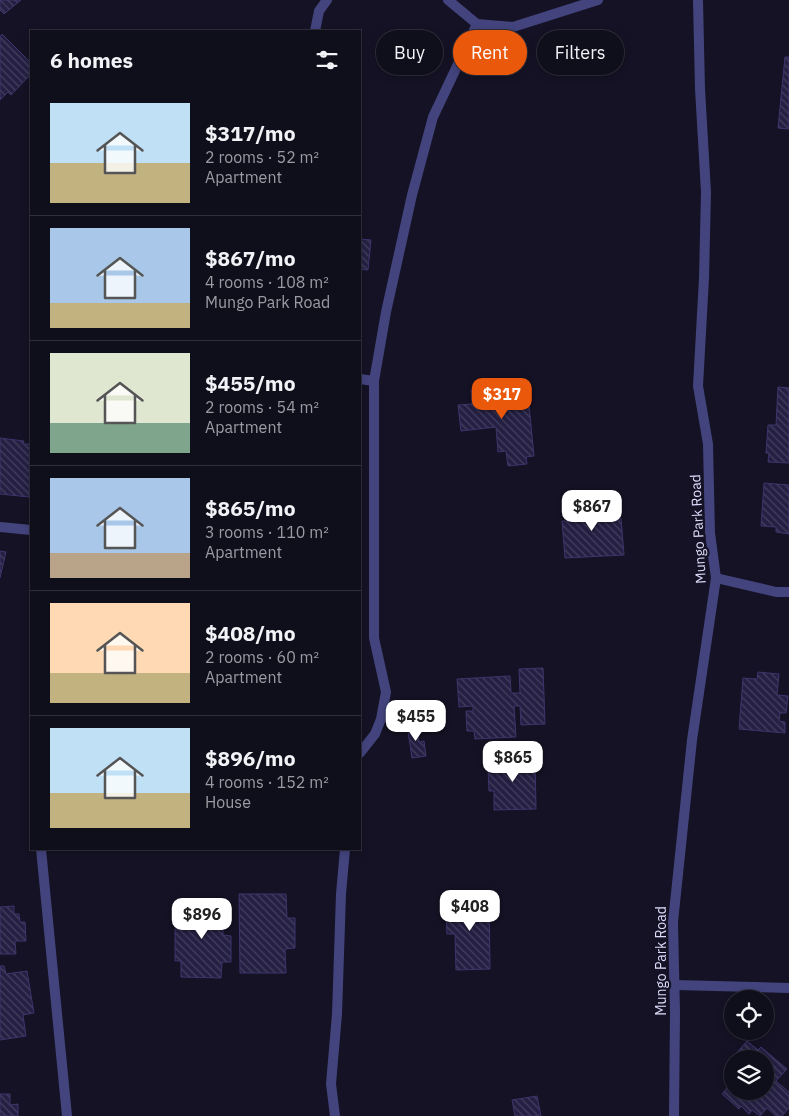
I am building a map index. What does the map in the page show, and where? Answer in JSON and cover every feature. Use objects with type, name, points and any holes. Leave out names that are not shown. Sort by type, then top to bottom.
[{"type":"street","points":[[315,30],[319,11],[327,0]]},
{"type":"street","points":[[448,0],[476,24],[513,27],[598,0]]},
{"type":"street","name":"Mungo Park Road","points":[[674,1112],[673,922],[692,740],[716,578],[710,533],[708,444],[698,386],[704,278],[706,192],[697,4]]},
{"type":"street","points":[[361,752],[378,726],[385,705],[386,692],[374,638],[374,380],[386,312],[412,195],[433,117],[476,24]]},
{"type":"street","points":[[361,379],[374,380]]},
{"type":"street","points":[[0,527],[30,530]]},
{"type":"street","points":[[716,578],[776,592],[789,592]]},
{"type":"street","points":[[41,850],[67,1116]]},
{"type":"street","points":[[335,1116],[331,1084],[337,1014],[341,894],[345,850]]},
{"type":"street","points":[[674,986],[789,988]]},
{"type":"building","points":[[0,0],[21,0],[4,14],[0,10]]},
{"type":"building","points":[[2,34],[30,62],[30,75],[11,95],[8,92],[0,100],[0,37]]},
{"type":"building","points":[[785,57],[789,57],[789,129],[778,128]]},
{"type":"building","points":[[361,239],[371,240],[368,270],[361,269]]},
{"type":"building","points":[[527,385],[534,456],[526,457],[527,464],[508,466],[506,451],[498,452],[496,427],[461,431],[458,405],[472,404],[471,390]]},
{"type":"building","points":[[778,387],[789,388],[789,463],[768,462],[769,453],[766,453],[768,425],[776,425]]},
{"type":"building","points":[[0,438],[24,441],[23,444],[30,444],[29,497],[0,494]]},
{"type":"building","points":[[764,483],[789,485],[789,534],[776,532],[776,527],[761,526]]},
{"type":"building","points":[[600,499],[602,519],[621,518],[624,555],[565,558],[562,521],[572,521],[571,501]]},
{"type":"building","points":[[0,551],[6,552],[0,578]]},
{"type":"building","points":[[543,668],[545,724],[521,725],[520,706],[514,706],[516,737],[475,739],[474,731],[467,731],[466,711],[473,711],[473,706],[459,707],[457,679],[510,676],[511,693],[520,693],[519,669]]},
{"type":"building","points":[[758,672],[779,674],[777,695],[788,696],[786,713],[780,713],[779,721],[785,722],[785,733],[739,729],[743,678],[757,679]]},
{"type":"building","points":[[416,723],[419,742],[424,741],[426,756],[412,758],[407,725]]},
{"type":"building","points":[[535,757],[536,809],[494,810],[494,791],[489,791],[488,770],[493,770],[493,758]]},
{"type":"building","points":[[239,894],[286,894],[287,918],[295,918],[295,948],[285,949],[286,973],[240,973]]},
{"type":"building","points":[[452,898],[489,898],[490,969],[456,970],[455,934],[447,934],[446,911],[452,911]]},
{"type":"building","points":[[182,899],[222,900],[222,914],[217,914],[217,921],[223,921],[223,935],[231,936],[231,962],[222,962],[221,978],[181,977],[181,961],[175,961],[175,929],[182,929]]},
{"type":"building","points":[[14,906],[14,914],[19,914],[20,922],[25,922],[26,941],[15,941],[16,954],[0,954],[0,907]]},
{"type":"building","points":[[0,966],[4,966],[6,974],[27,971],[34,1013],[23,1015],[26,1036],[0,1040]]},
{"type":"building","points":[[747,1041],[758,1050],[739,1050]]},
{"type":"building","points":[[774,1058],[787,1069],[776,1081],[789,1092],[789,1108],[782,1116],[776,1116],[767,1108],[760,1116],[752,1110],[749,1114],[741,1106],[739,1109],[729,1100],[774,1100]]},
{"type":"building","points":[[0,1094],[10,1094],[10,1105],[18,1104],[18,1116],[0,1116]]},
{"type":"building","points":[[537,1096],[541,1116],[515,1116],[512,1100]]}]
